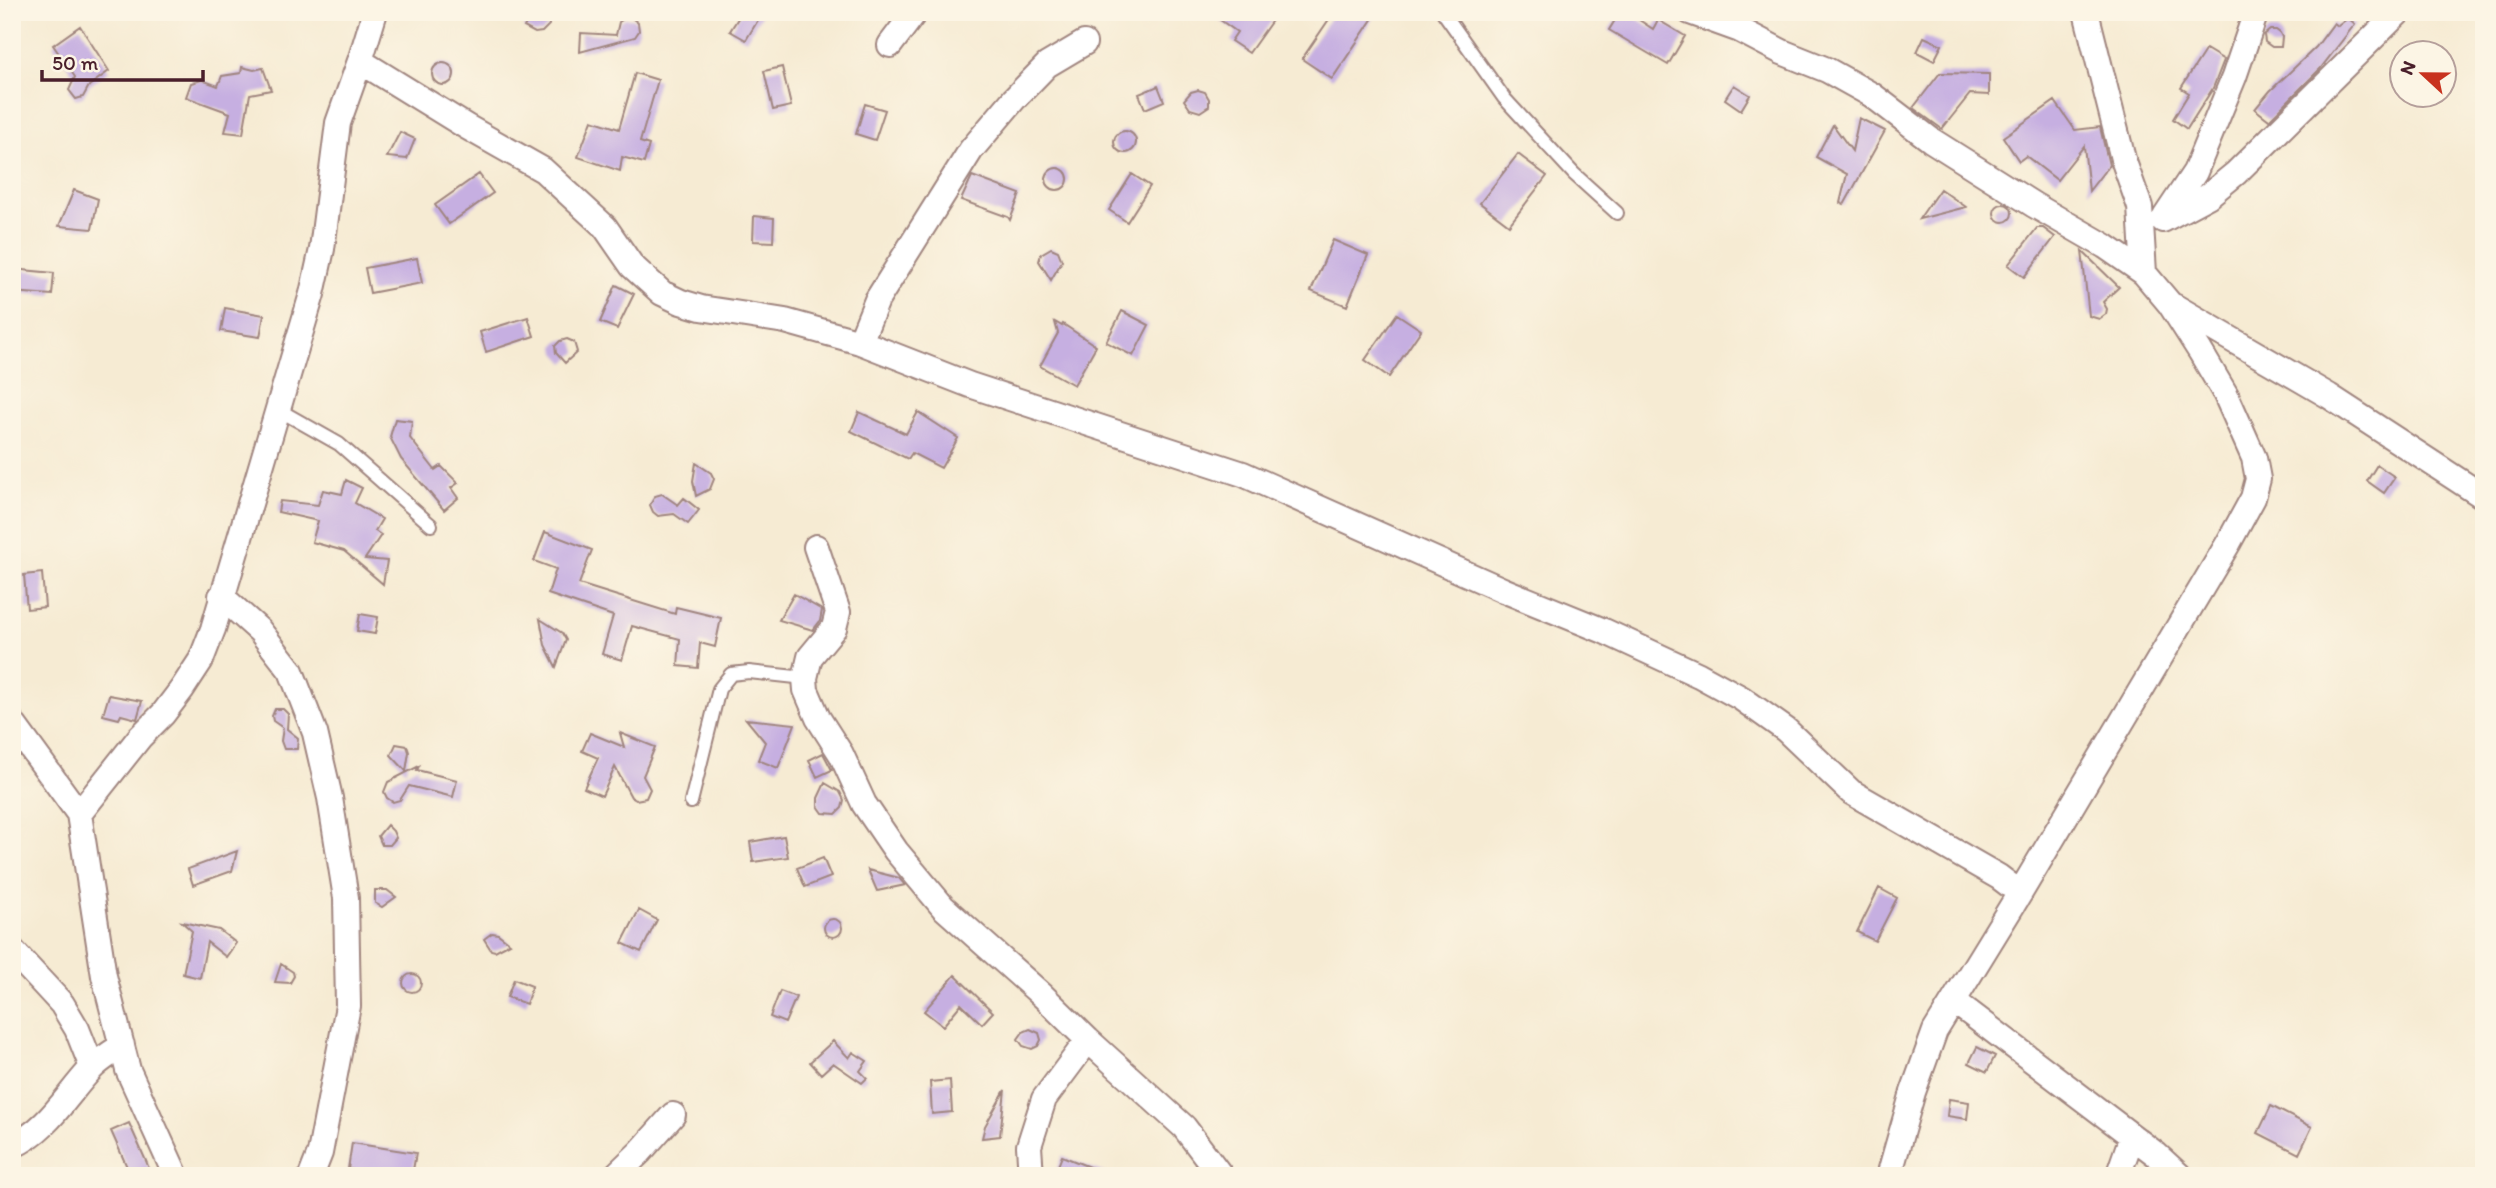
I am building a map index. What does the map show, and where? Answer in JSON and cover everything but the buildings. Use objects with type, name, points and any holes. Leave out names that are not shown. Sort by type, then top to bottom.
[{"type":"street","points":[[79,814],[182,689],[201,660],[213,629],[312,294],[322,249],[338,123],[375,12]]},
{"type":"street","points":[[890,45],[915,12]]},
{"type":"street","points":[[1690,12],[1740,30],[1782,52],[1827,70],[1872,95],[1931,140],[2105,246],[2144,274],[2170,304],[2226,395],[2254,458],[2258,479],[2253,498],[2020,893],[1935,1031],[1913,1092],[1889,1176]]},
{"type":"street","points":[[2085,12],[2123,159],[2140,206],[2144,274]]},
{"type":"street","points":[[2144,241],[2163,220],[2194,172],[2234,78],[2256,12]]},
{"type":"street","points":[[2163,220],[2208,196],[2236,173],[2399,12]]},
{"type":"street","points":[[860,342],[877,300],[971,150],[1014,99],[1048,65],[1084,43]]},
{"type":"street","points":[[360,61],[543,170],[605,227],[632,266],[662,293],[701,308],[785,321],[860,342],[970,384],[1243,474],[1503,590],[1604,631],[1741,698],[1786,730],[1851,792],[1999,877],[2020,893]]},
{"type":"street","points":[[2170,304],[2329,396],[2484,497]]},
{"type":"street","points":[[816,547],[838,612],[834,628],[810,657],[805,678],[806,690],[818,718],[841,754],[864,804],[896,851],[943,907],[1184,1126],[1222,1176]]},
{"type":"street","points":[[221,596],[260,631],[290,671],[315,733],[330,798],[346,898],[348,1006],[320,1153],[311,1176]]},
{"type":"street","points":[[12,722],[79,814],[104,976],[128,1070],[176,1176]]},
{"type":"street","points":[[12,950],[62,1004],[92,1067]]},
{"type":"street","points":[[1954,1001],[2132,1136],[2180,1176]]},
{"type":"street","points":[[1031,1176],[1029,1146],[1044,1099],[1088,1040]]},
{"type":"street","points":[[12,1146],[29,1139],[60,1110],[92,1067],[122,1045]]},
{"type":"street","points":[[615,1176],[673,1115]]},
{"type":"street","points":[[2118,1176],[2132,1136]]},
{"type":"lane","points":[[1443,12],[1504,97],[1574,174],[1617,212]]},
{"type":"lane","points":[[279,410],[339,444],[431,525]]},
{"type":"lane","points":[[691,802],[719,689],[731,674],[750,672],[805,678]]}]
